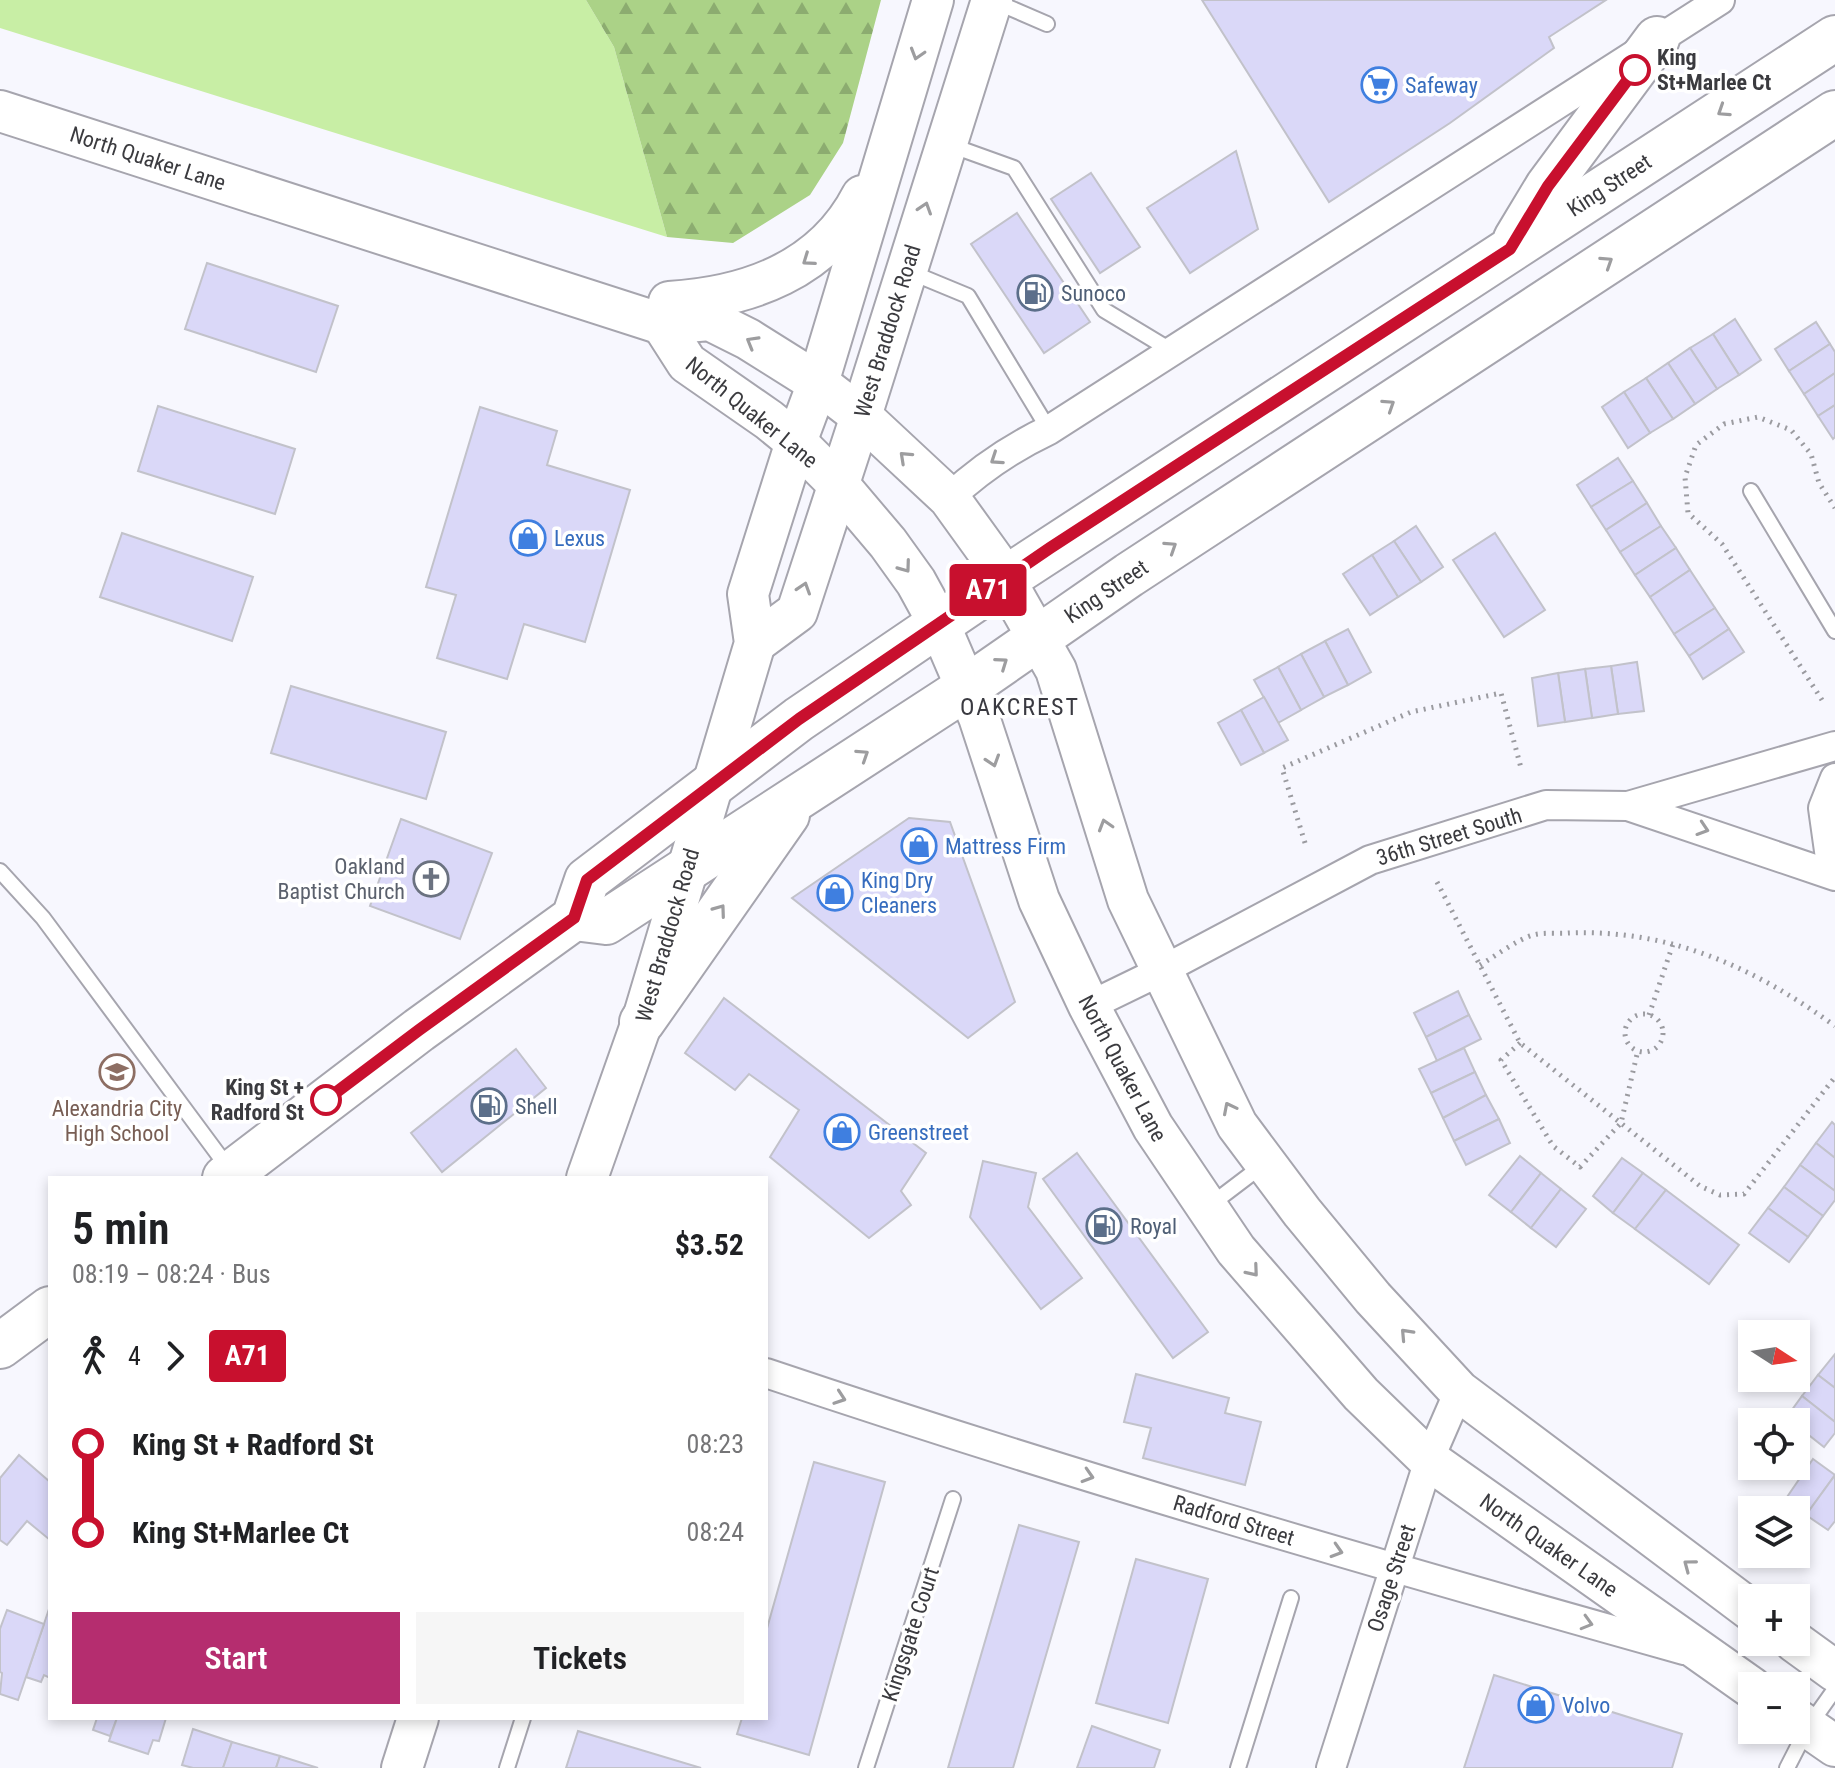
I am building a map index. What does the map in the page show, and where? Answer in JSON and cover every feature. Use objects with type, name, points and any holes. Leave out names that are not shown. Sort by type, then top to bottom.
[{"type":"main road","name":"West Braddock Road","points":[[588,1176],[642,1022],[713,787],[755,643],[748,594],[818,383],[933,0]]},
{"type":"main road","name":"West Braddock Road","points":[[755,643],[797,612],[992,0]]},
{"type":"main road","name":"King Street","points":[[1835,38],[1005,579],[799,719],[587,880],[574,918],[606,922],[966,688],[1142,566],[1835,113]]},
{"type":"main road","points":[[1510,249],[1548,186],[1657,39]]},
{"type":"main road","name":"North Quaker Lane","points":[[0,111],[662,324],[710,320],[748,339],[818,383],[861,416],[949,498],[1005,579],[1037,638],[1062,686],[1128,900],[1237,1125],[1302,1212],[1373,1298],[1459,1391],[1738,1600]]},
{"type":"main road","points":[[597,303],[697,300],[755,287],[803,265],[837,235],[854,212],[894,126]]},
{"type":"main road","name":"North Quaker Lane","points":[[662,324],[687,363],[796,442],[838,484],[902,563],[939,624],[979,717],[1039,900],[1089,1006],[1153,1127],[1236,1250],[1361,1394],[1429,1460],[1738,1678]]},
{"type":"main road","points":[[642,1022],[797,798]]},
{"type":"main road","points":[[232,1176],[419,1030],[574,918]]},
{"type":"main road","points":[[0,1346],[48,1310]]},
{"type":"main road","points":[[1810,1653],[1835,1671]]},
{"type":"main road","points":[[402,1768],[417,1720]]},
{"type":"street","points":[[949,498],[978,471],[1000,456],[1049,430],[1720,0]]},
{"type":"street","name":"36th Street South","points":[[1089,1006],[1370,860],[1546,805],[1628,806],[1835,746]]},
{"type":"street","points":[[1835,778],[1823,808],[1830,858],[1835,864]]},
{"type":"street","points":[[1628,806],[1835,876]]},
{"type":"street","name":"Radford Street","points":[[768,1374],[930,1428],[1394,1569],[1706,1656]]},
{"type":"street","name":"Osage Street","points":[[1331,1768],[1429,1460],[1459,1391]]},
{"type":"lane","points":[[992,0],[1047,24]]},
{"type":"lane","points":[[946,144],[1014,168],[1104,310],[1172,351]]},
{"type":"lane","points":[[906,271],[968,296],[1049,430]]},
{"type":"lane","points":[[1751,491],[1835,631]]},
{"type":"lane","points":[[0,871],[43,918],[232,1176]]},
{"type":"lane","points":[[1206,1208],[1266,1163]]},
{"type":"lane","name":"Kingsgate Court","points":[[866,1768],[953,1499]]},
{"type":"lane","points":[[1238,1768],[1291,1598]]},
{"type":"lane","points":[[1787,1768],[1813,1731],[1835,1689]]},
{"type":"lane","points":[[507,1768],[522,1720]]},
{"type":"path","points":[[1305,843],[1282,768],[1411,712],[1501,693],[1521,768]]},
{"type":"path","points":[[1437,882],[1520,1043],[1700,1186],[1720,1195],[1744,1194],[1835,1077]]},
{"type":"path","points":[[1480,965],[1532,935],[1591,932],[1656,940],[1711,954],[1749,972],[1803,1003],[1835,1026]]},
{"type":"path","points":[[1649,1015],[1673,944]]},
{"type":"path","points":[[1649,1015],[1659,1022],[1662,1039],[1650,1051],[1638,1050],[1628,1042],[1627,1024],[1637,1016],[1649,1015]]},
{"type":"path","points":[[1520,1043],[1501,1060],[1553,1146],[1580,1167],[1621,1123],[1638,1050]]},
{"type":"green space","points":[[0,0],[586,0],[614,47],[667,237],[0,28]]},
{"type":"green space","points":[[586,0],[881,0],[843,143],[810,195],[733,243],[667,237],[614,47]]},
{"type":"building","name":"Safeway","points":[[1202,0],[1606,0],[1549,37],[1554,48],[1450,123],[1329,202]]},
{"type":"building","points":[[1236,151],[1258,229],[1190,273],[1147,208]]},
{"type":"building","points":[[1091,173],[1140,247],[1100,273],[1051,199]]},
{"type":"building","points":[[1017,213],[1090,322],[1044,353],[971,244]]},
{"type":"building","points":[[207,263],[338,306],[316,372],[185,329]]},
{"type":"building","points":[[1735,319],[1761,360],[1739,375],[1713,334]]},
{"type":"building","points":[[1816,322],[1830,344],[1789,371],[1775,349]]},
{"type":"building","points":[[1713,334],[1739,375],[1717,389],[1690,348]]},
{"type":"building","points":[[1830,344],[1835,352],[1835,373],[1804,394],[1789,371]]},
{"type":"building","points":[[1690,348],[1717,389],[1695,404],[1668,363]]},
{"type":"building","points":[[1668,363],[1695,404],[1673,419],[1646,378]]},
{"type":"building","points":[[1835,373],[1835,405],[1818,416],[1804,394]]},
{"type":"building","points":[[1646,378],[1673,419],[1650,433],[1624,392]]},
{"type":"building","points":[[1624,392],[1650,433],[1628,448],[1602,407]]},
{"type":"building","points":[[1835,405],[1835,437],[1833,439],[1818,416]]},
{"type":"building","points":[[158,406],[295,449],[275,514],[138,471]]},
{"type":"building","name":"Lexus","points":[[480,407],[557,431],[547,465],[630,490],[585,642],[524,624],[507,679],[437,658],[456,595],[426,587]]},
{"type":"building","points":[[1618,458],[1633,481],[1591,507],[1577,485]]},
{"type":"building","points":[[1633,481],[1647,503],[1606,530],[1591,507]]},
{"type":"building","points":[[1647,503],[1661,526],[1620,552],[1606,530]]},
{"type":"building","points":[[1416,526],[1443,567],[1421,582],[1394,541]]},
{"type":"building","points":[[1661,526],[1676,548],[1635,575],[1620,552]]},
{"type":"building","points":[[122,533],[253,577],[232,641],[100,597]]},
{"type":"building","points":[[1495,533],[1545,610],[1504,637],[1453,560]]},
{"type":"building","points":[[1394,541],[1421,582],[1398,597],[1372,555]]},
{"type":"building","points":[[1676,548],[1690,570],[1650,597],[1635,575]]},
{"type":"building","points":[[1372,555],[1398,597],[1370,615],[1343,574]]},
{"type":"building","points":[[1690,570],[1715,608],[1674,634],[1650,597]]},
{"type":"building","points":[[1715,608],[1729,629],[1689,656],[1674,634]]},
{"type":"building","points":[[1348,629],[1371,672],[1348,685],[1325,641]]},
{"type":"building","points":[[1729,629],[1744,652],[1703,679],[1689,656]]},
{"type":"building","points":[[1325,641],[1348,685],[1324,697],[1301,654]]},
{"type":"building","points":[[1301,654],[1324,697],[1301,710],[1278,667]]},
{"type":"building","points":[[1637,662],[1644,711],[1618,714],[1611,666]]},
{"type":"building","points":[[1611,666],[1618,714],[1592,718],[1585,669]]},
{"type":"building","points":[[1278,667],[1301,710],[1278,723],[1254,680]]},
{"type":"building","points":[[1585,669],[1592,718],[1565,722],[1558,673]]},
{"type":"building","points":[[1558,673],[1565,722],[1538,726],[1532,678]]},
{"type":"building","points":[[291,686],[446,732],[426,799],[271,753]]},
{"type":"building","points":[[1264,697],[1288,740],[1264,753],[1241,710]]},
{"type":"building","points":[[1241,710],[1264,753],[1241,765],[1218,723]]},
{"type":"building","points":[[909,818],[950,822],[1015,1002],[968,1038],[792,898]]},
{"type":"building","name":"Oakland Baptist Church","points":[[401,819],[492,853],[460,939],[370,906]]},
{"type":"building","points":[[1458,991],[1469,1015],[1426,1037],[1414,1013]]},
{"type":"building","name":"Greenstreet","points":[[724,998],[926,1153],[901,1191],[911,1205],[869,1238],[770,1157],[799,1110],[749,1074],[735,1090],[685,1053]]},
{"type":"building","points":[[1469,1015],[1481,1039],[1437,1061],[1426,1037]]},
{"type":"building","points":[[1464,1048],[1475,1072],[1431,1093],[1419,1069]]},
{"type":"building","points":[[516,1049],[546,1088],[442,1172],[411,1133]]},
{"type":"building","points":[[1475,1072],[1486,1095],[1443,1118],[1431,1093]]},
{"type":"building","points":[[1486,1095],[1499,1119],[1454,1141],[1443,1118]]},
{"type":"building","points":[[1499,1119],[1510,1143],[1466,1165],[1454,1141]]},
{"type":"building","points":[[1832,1122],[1835,1125],[1835,1158],[1816,1143]]},
{"type":"building","points":[[1816,1143],[1835,1158],[1835,1191],[1800,1165]]},
{"type":"building","name":"Royal","points":[[1077,1153],[1208,1332],[1173,1358],[1043,1179]]},
{"type":"building","points":[[1520,1156],[1541,1173],[1511,1212],[1489,1195]]},
{"type":"building","points":[[1622,1158],[1643,1173],[1613,1213],[1593,1196]]},
{"type":"building","points":[[983,1161],[1036,1173],[1028,1207],[1082,1278],[1041,1309],[970,1217]]},
{"type":"building","points":[[1800,1165],[1835,1191],[1835,1200],[1823,1216],[1784,1187]]},
{"type":"building","points":[[1541,1173],[1561,1189],[1531,1228],[1511,1212]]},
{"type":"building","points":[[1643,1173],[1666,1190],[1635,1229],[1613,1213]]},
{"type":"building","points":[[1784,1187],[1823,1216],[1808,1237],[1768,1208]]},
{"type":"building","points":[[1561,1189],[1586,1209],[1556,1247],[1531,1228]]},
{"type":"building","points":[[1666,1190],[1739,1245],[1709,1284],[1635,1229]]},
{"type":"building","points":[[1768,1208],[1808,1237],[1789,1262],[1749,1233]]},
{"type":"building","points":[[1835,1354],[1835,1388],[1818,1375]]},
{"type":"building","points":[[1136,1374],[1229,1398],[1225,1413],[1261,1422],[1245,1485],[1143,1458],[1151,1428],[1124,1422]]},
{"type":"building","points":[[1818,1375],[1835,1388],[1835,1422],[1802,1396],[1810,1392],[1810,1386]]},
{"type":"building","points":[[1802,1396],[1835,1422],[1835,1433],[1824,1447],[1810,1436],[1810,1408],[1793,1408]]},
{"type":"building","points":[[19,1455],[48,1480],[48,1538],[27,1521],[7,1545],[0,1540],[0,1478]]},
{"type":"building","points":[[1813,1459],[1835,1475],[1810,1509],[1810,1496],[1788,1496],[1799,1480],[1810,1480]]},
{"type":"building","points":[[814,1462],[885,1482],[809,1755],[737,1734],[741,1720],[768,1720],[768,1625]]},
{"type":"building","points":[[1835,1475],[1835,1521],[1828,1530],[1810,1518],[1810,1509]]},
{"type":"building","points":[[1019,1525],[1079,1542],[1013,1768],[948,1768]]},
{"type":"building","points":[[1136,1559],[1208,1579],[1168,1723],[1096,1703]]},
{"type":"building","points":[[7,1610],[44,1624],[18,1700],[0,1694],[0,1629]]},
{"type":"building","points":[[48,1612],[48,1677],[44,1675],[41,1682],[26,1677]]},
{"type":"building","name":"Volvo","points":[[1494,1675],[1682,1734],[1672,1768],[1464,1768]]},
{"type":"building","points":[[96,1720],[116,1720],[110,1736],[93,1730]]},
{"type":"building","points":[[116,1720],[165,1720],[159,1741],[153,1740],[148,1754],[109,1741]]},
{"type":"building","points":[[1092,1726],[1160,1750],[1154,1768],[1077,1768]]},
{"type":"building","points":[[193,1729],[232,1742],[223,1768],[182,1765]]},
{"type":"building","points":[[578,1731],[701,1768],[566,1768]]},
{"type":"building","points":[[232,1742],[280,1756],[276,1768],[223,1768]]},
{"type":"building","points":[[280,1756],[318,1768],[276,1768]]},
{"type":"bus line","name":"A71","points":[[326,1100],[574,918],[587,880],[799,719],[1050,548],[1510,249],[1548,186],[1635,70]]},
{"type":"place","name":"King St+Marlee Ct","points":[[1635,70]]},
{"type":"place","name":"Safeway","points":[[1379,85]]},
{"type":"place","name":"Sunoco","points":[[1035,293]]},
{"type":"place","name":"Lexus","points":[[528,538]]},
{"type":"place","name":"Mattress Firm","points":[[919,846]]},
{"type":"place","name":"Oakland Baptist Church","points":[[431,879]]},
{"type":"place","name":"King Dry Cleaners","points":[[835,893]]},
{"type":"place","name":"Alexandria City High School","points":[[117,1072]]},
{"type":"place","name":"King St + Radford St","points":[[326,1100]]},
{"type":"place","name":"Shell","points":[[489,1106]]},
{"type":"place","name":"Greenstreet","points":[[842,1132]]},
{"type":"place","name":"Royal","points":[[1104,1226]]},
{"type":"place","name":"Volvo","points":[[1536,1705]]},
{"type":"district","name":"OAKCREST","points":[[1020,707]]}]
